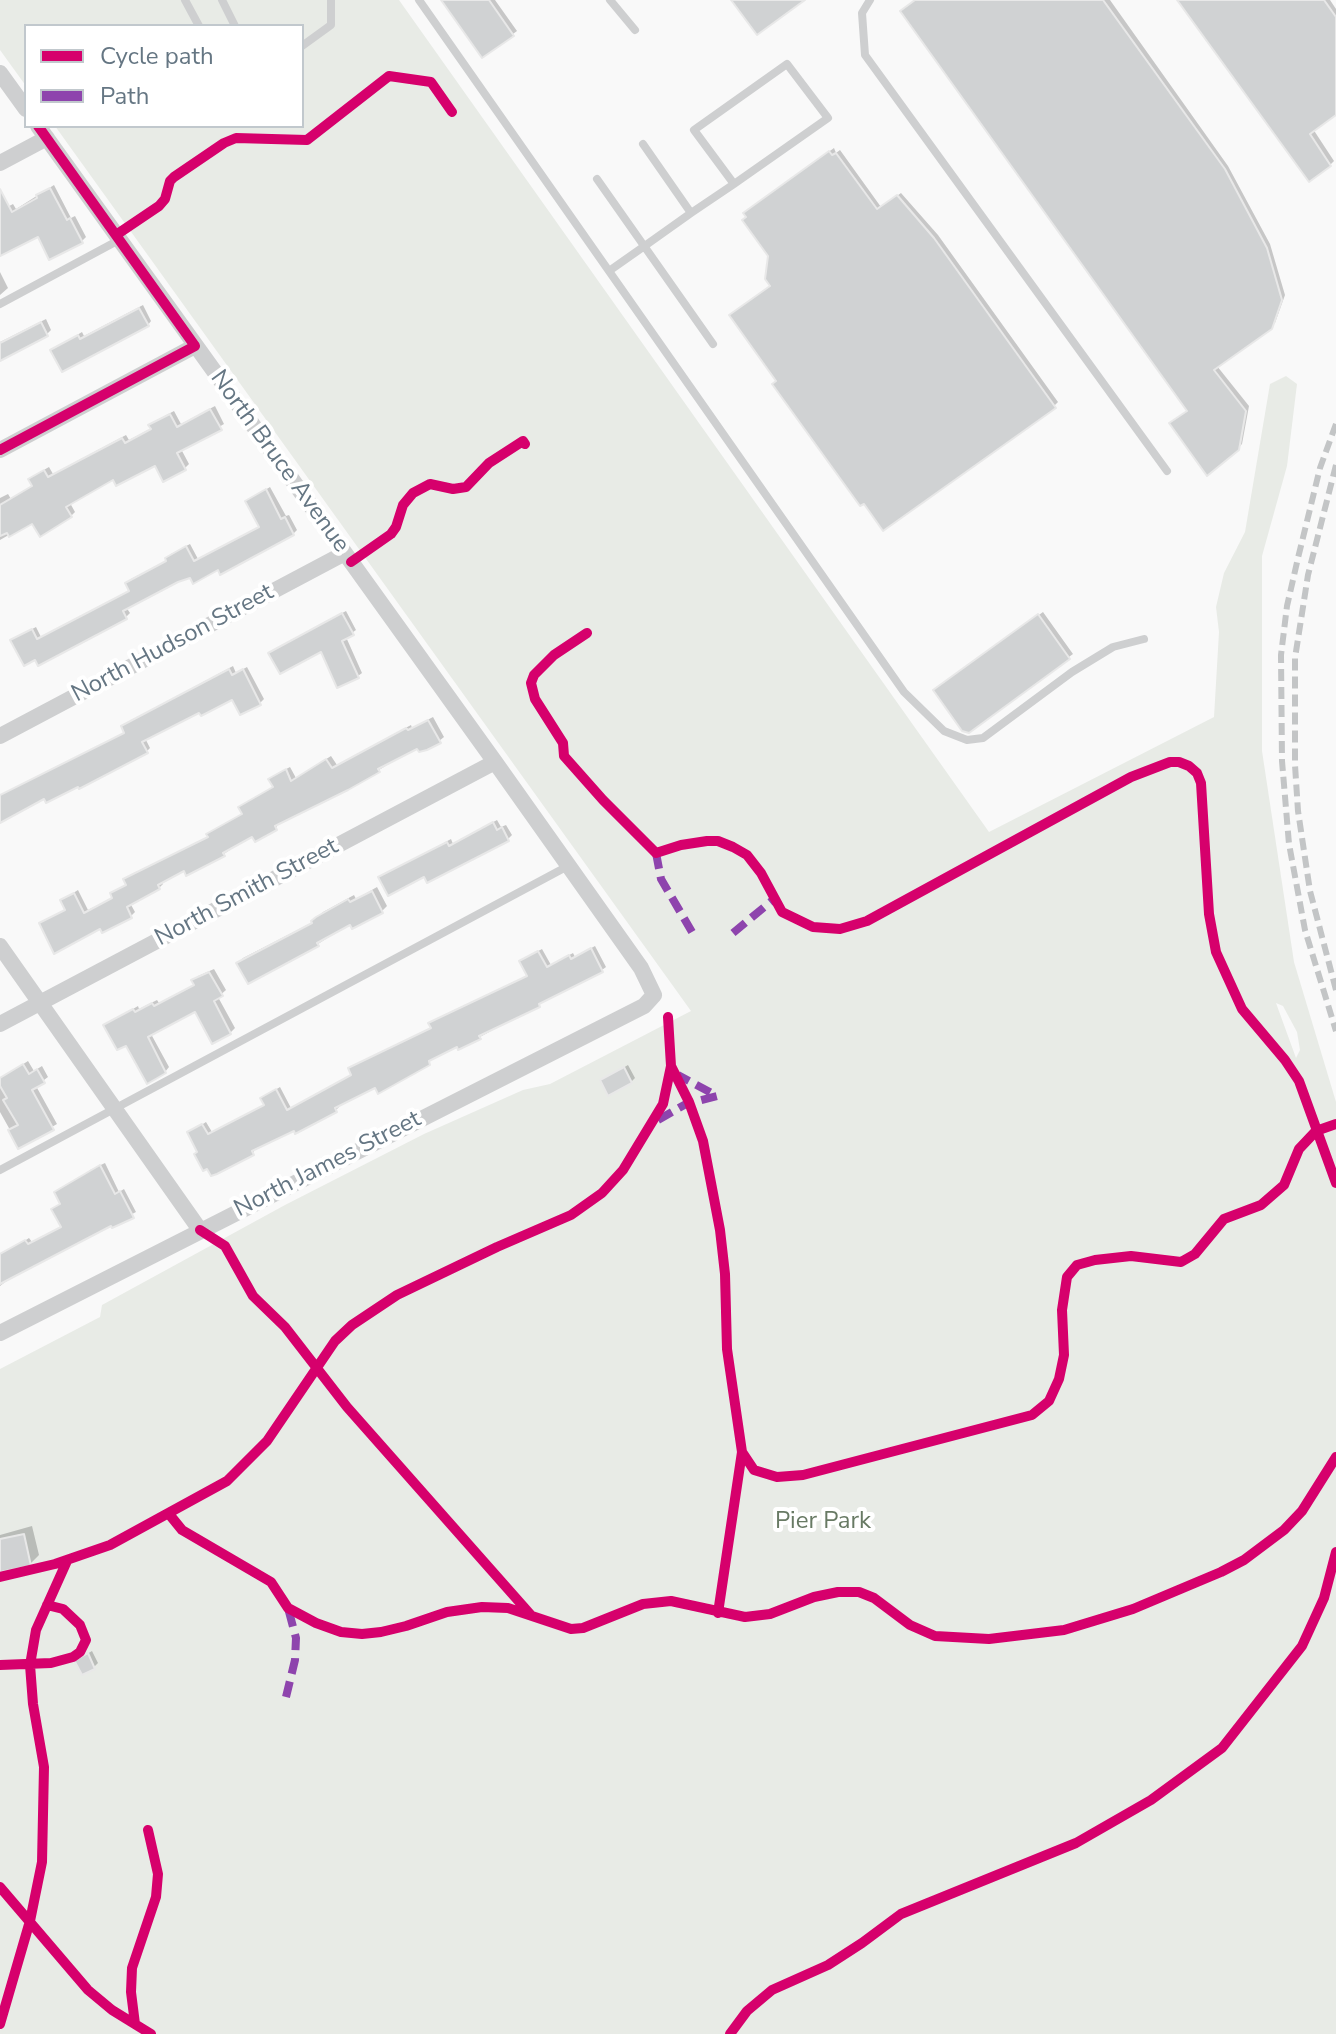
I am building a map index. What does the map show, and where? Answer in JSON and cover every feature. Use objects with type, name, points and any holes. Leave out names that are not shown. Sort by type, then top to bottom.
[{"type":"street","points":[[0,73],[24,106]]},
{"type":"street","points":[[0,163],[42,132]]},
{"type":"street","name":"North Bruce Avenue","points":[[42,132],[495,762],[641,968],[654,995]]},
{"type":"street","points":[[0,450],[195,346]]},
{"type":"street","name":"North Hudson Street","points":[[0,736],[345,553]]},
{"type":"street","name":"North Smith Street","points":[[0,1024],[495,762]]},
{"type":"street","points":[[0,946],[200,1230]]},
{"type":"street","name":"North James Street","points":[[0,1333],[644,1006],[654,995]]},
{"type":"lane","points":[[185,0],[198,24]]},
{"type":"lane","points":[[222,0],[234,24]]},
{"type":"lane","points":[[304,45],[331,25],[331,0]]},
{"type":"lane","points":[[419,0],[904,692],[944,731],[967,740],[983,738],[1072,672],[1113,647],[1144,639]]},
{"type":"lane","points":[[610,0],[635,30]]},
{"type":"lane","points":[[870,0],[862,13],[865,55],[1167,471]]},
{"type":"lane","points":[[609,271],[691,213],[734,184],[828,118],[787,64],[694,130],[734,184]]},
{"type":"lane","points":[[643,144],[691,213]]},
{"type":"lane","points":[[597,179],[713,344]]},
{"type":"lane","points":[[0,304],[119,240]]},
{"type":"lane","points":[[0,1170],[568,866]]},
{"type":"green space","name":"Pier Park","points":[[0,0],[399,0],[989,832],[1214,717],[1219,632],[1216,607],[1224,573],[1245,532],[1270,384],[1286,376],[1297,384],[1287,466],[1262,556],[1262,751],[1294,962],[1336,1102],[1336,2034],[0,2034],[0,1369],[100,1317],[102,1305],[285,1205],[424,1134],[523,1090],[550,1084],[691,1011],[56,128],[304,128],[304,24],[24,24],[24,83],[0,50]],"holes":[[[1276,1003],[1283,1006],[1297,1032],[1300,1050],[1296,1058]]]},
{"type":"building","points":[[441,0],[489,0],[514,36],[482,58]]},
{"type":"building","points":[[731,0],[805,0],[757,35]]},
{"type":"building","points":[[915,0],[1103,0],[1225,169],[1267,248],[1282,300],[1272,329],[1214,370],[1246,411],[1239,450],[1207,476],[1169,423],[1187,411],[900,11]]},
{"type":"building","points":[[1177,0],[1324,0],[1336,17],[1336,115],[1310,134],[1331,166],[1309,182]]},
{"type":"building","points":[[829,151],[832,155],[836,153],[877,209],[897,195],[934,238],[1056,408],[883,531],[864,504],[860,506],[772,384],[776,381],[729,315],[770,286],[765,279],[768,256],[742,220],[746,217],[743,213]]},
{"type":"building","points":[[50,188],[83,243],[49,260],[38,237],[0,256],[0,189],[12,212]]},
{"type":"building","points":[[139,308],[149,326],[62,372],[50,350],[78,335],[80,339]]},
{"type":"building","points":[[41,322],[48,336],[0,361],[0,343]]},
{"type":"building","points":[[210,409],[222,430],[177,453],[186,470],[163,482],[155,466],[116,486],[113,480],[66,507],[72,517],[40,537],[32,524],[9,537],[7,533],[0,536],[0,505],[32,486],[28,479],[44,470],[48,477],[122,438],[125,443],[151,429],[148,425],[170,414],[177,427]]},
{"type":"building","points":[[266,489],[281,519],[285,517],[294,535],[220,575],[218,570],[193,584],[190,578],[178,582],[123,611],[127,619],[38,666],[35,660],[24,666],[10,640],[32,629],[37,639],[129,591],[125,583],[166,561],[165,558],[186,546],[194,561],[259,527],[245,501]]},
{"type":"building","points":[[342,613],[354,635],[342,641],[359,678],[337,688],[321,652],[280,674],[268,653]]},
{"type":"building","points":[[1038,614],[1070,659],[969,733],[962,731],[933,690]]},
{"type":"building","points":[[229,669],[232,675],[243,669],[261,705],[240,715],[232,700],[201,716],[199,713],[142,742],[148,753],[79,789],[46,803],[44,799],[0,823],[0,795],[124,733],[121,726]]},
{"type":"building","points":[[428,720],[441,743],[419,752],[417,749],[378,769],[380,772],[348,790],[275,826],[277,830],[255,842],[252,837],[223,853],[225,856],[186,876],[184,871],[158,885],[160,889],[127,907],[132,918],[102,933],[100,929],[54,954],[39,923],[65,910],[60,900],[74,893],[84,913],[112,898],[110,893],[126,885],[123,879],[208,837],[206,834],[242,814],[238,807],[273,787],[268,779],[286,769],[291,781],[326,759],[332,768],[406,728],[408,730]]},
{"type":"building","points":[[493,822],[497,830],[502,827],[509,841],[427,883],[424,877],[388,896],[378,877],[447,842],[449,846]]},
{"type":"building","points":[[372,891],[383,913],[352,929],[350,925],[317,943],[319,946],[248,984],[236,963],[312,923],[316,917],[348,899],[350,902]]},
{"type":"building","points":[[591,948],[603,972],[479,1036],[481,1039],[429,1061],[430,1065],[378,1094],[375,1088],[335,1108],[337,1112],[295,1134],[294,1131],[252,1151],[254,1155],[217,1174],[211,1176],[207,1169],[203,1171],[187,1132],[202,1124],[208,1134],[264,1105],[260,1098],[276,1089],[287,1110],[351,1075],[348,1068],[431,1028],[428,1023],[527,976],[519,961],[538,951],[547,967]]},
{"type":"building","points":[[209,972],[223,996],[214,1001],[231,1034],[212,1044],[195,1012],[148,1037],[166,1073],[147,1084],[126,1046],[117,1050],[103,1025],[133,1009],[135,1012],[152,1003],[154,1006],[194,985],[191,980]]},
{"type":"building","points":[[23,1064],[29,1074],[37,1069],[45,1083],[32,1090],[54,1130],[18,1149],[8,1130],[18,1125],[3,1100],[7,1098],[0,1086],[0,1078]]},
{"type":"building","points":[[624,1067],[632,1083],[608,1096],[600,1080]]},
{"type":"building","points":[[100,1165],[115,1194],[120,1191],[134,1218],[111,1226],[0,1284],[0,1254],[25,1240],[28,1244],[61,1227],[51,1209],[60,1204],[54,1192]]},
{"type":"building","points":[[24,1534],[31,1566],[0,1572],[0,1539]]},
{"type":"building","points":[[88,1653],[95,1669],[82,1675],[74,1660]]},
{"type":"railway","points":[[1336,424],[1320,468],[1298,558],[1287,606],[1281,655],[1282,761],[1289,844],[1305,930],[1336,1031]]},
{"type":"railway","points":[[1336,465],[1308,575],[1295,658],[1298,811],[1310,891],[1336,990]]},
{"type":"marked path","points":[[656,853],[661,879],[692,932]]},
{"type":"marked path","points":[[733,933],[774,899]]},
{"type":"marked path","points":[[658,1120],[686,1104],[717,1096],[678,1075]]},
{"type":"marked path","points":[[286,1697],[295,1660],[296,1638],[288,1608]]},
{"type":"cycle path","points":[[116,235],[159,206],[174,177],[224,143],[236,138],[307,140],[389,76],[431,82],[452,112]]},
{"type":"cycle path","points":[[0,450],[195,346],[39,128]]},
{"type":"cycle path","points":[[351,562],[391,534],[403,505],[413,493],[430,484],[453,489],[466,487],[489,463],[523,441],[525,444]]},
{"type":"cycle path","points":[[587,633],[554,655],[534,675],[531,683],[535,699],[563,743],[564,756],[656,853],[707,841],[718,841],[733,847],[747,855],[761,873],[782,912],[813,927],[840,929],[867,921],[1131,777],[1170,762],[1189,766],[1197,773],[1201,783],[1209,914],[1216,952],[1242,1009],[1299,1081],[1336,1183]]},
{"type":"cycle path","points":[[0,1577],[55,1564],[110,1545],[227,1481],[267,1441],[335,1341],[352,1325],[397,1295],[571,1215],[602,1193],[623,1170],[663,1104],[671,1066],[668,1017]]},
{"type":"cycle path","points":[[671,1066],[689,1102],[703,1141],[720,1230],[725,1274],[727,1349],[742,1452],[754,1470],[777,1477],[803,1475],[1032,1415],[1049,1401],[1059,1379],[1064,1355],[1062,1310],[1067,1277],[1077,1265],[1131,1256],[1181,1262],[1195,1254],[1224,1219],[1261,1205],[1284,1185],[1299,1149],[1316,1131],[1336,1124]]},
{"type":"cycle path","points":[[200,1230],[225,1246],[253,1296],[285,1327],[347,1407],[530,1614]]},
{"type":"cycle path","points":[[718,1613],[742,1452]]},
{"type":"cycle path","points":[[169,1514],[182,1530],[271,1582],[288,1608],[341,1632],[381,1632],[447,1612],[482,1607],[508,1608],[571,1629],[583,1628],[643,1604],[671,1601],[745,1617],[770,1614],[814,1597],[859,1592],[874,1598],[910,1625],[935,1636],[989,1639],[1064,1630],[1133,1609],[1244,1560],[1284,1530],[1302,1511],[1336,1457]]},
{"type":"cycle path","points":[[730,2034],[747,2011],[772,1990],[828,1965],[901,1914],[1076,1843],[1151,1800],[1222,1748],[1302,1646],[1324,1598],[1336,1552]]},
{"type":"cycle path","points":[[0,2024],[30,1921],[42,1862],[44,1767],[30,1665],[36,1630],[67,1561]]},
{"type":"cycle path","points":[[0,1665],[51,1663],[80,1652],[86,1640],[80,1625],[63,1609],[47,1605]]},
{"type":"cycle path","points":[[135,2024],[132,1968],[156,1897],[158,1874],[148,1830]]},
{"type":"cycle path","points":[[0,1887],[88,1990],[112,2010],[151,2034]]}]
